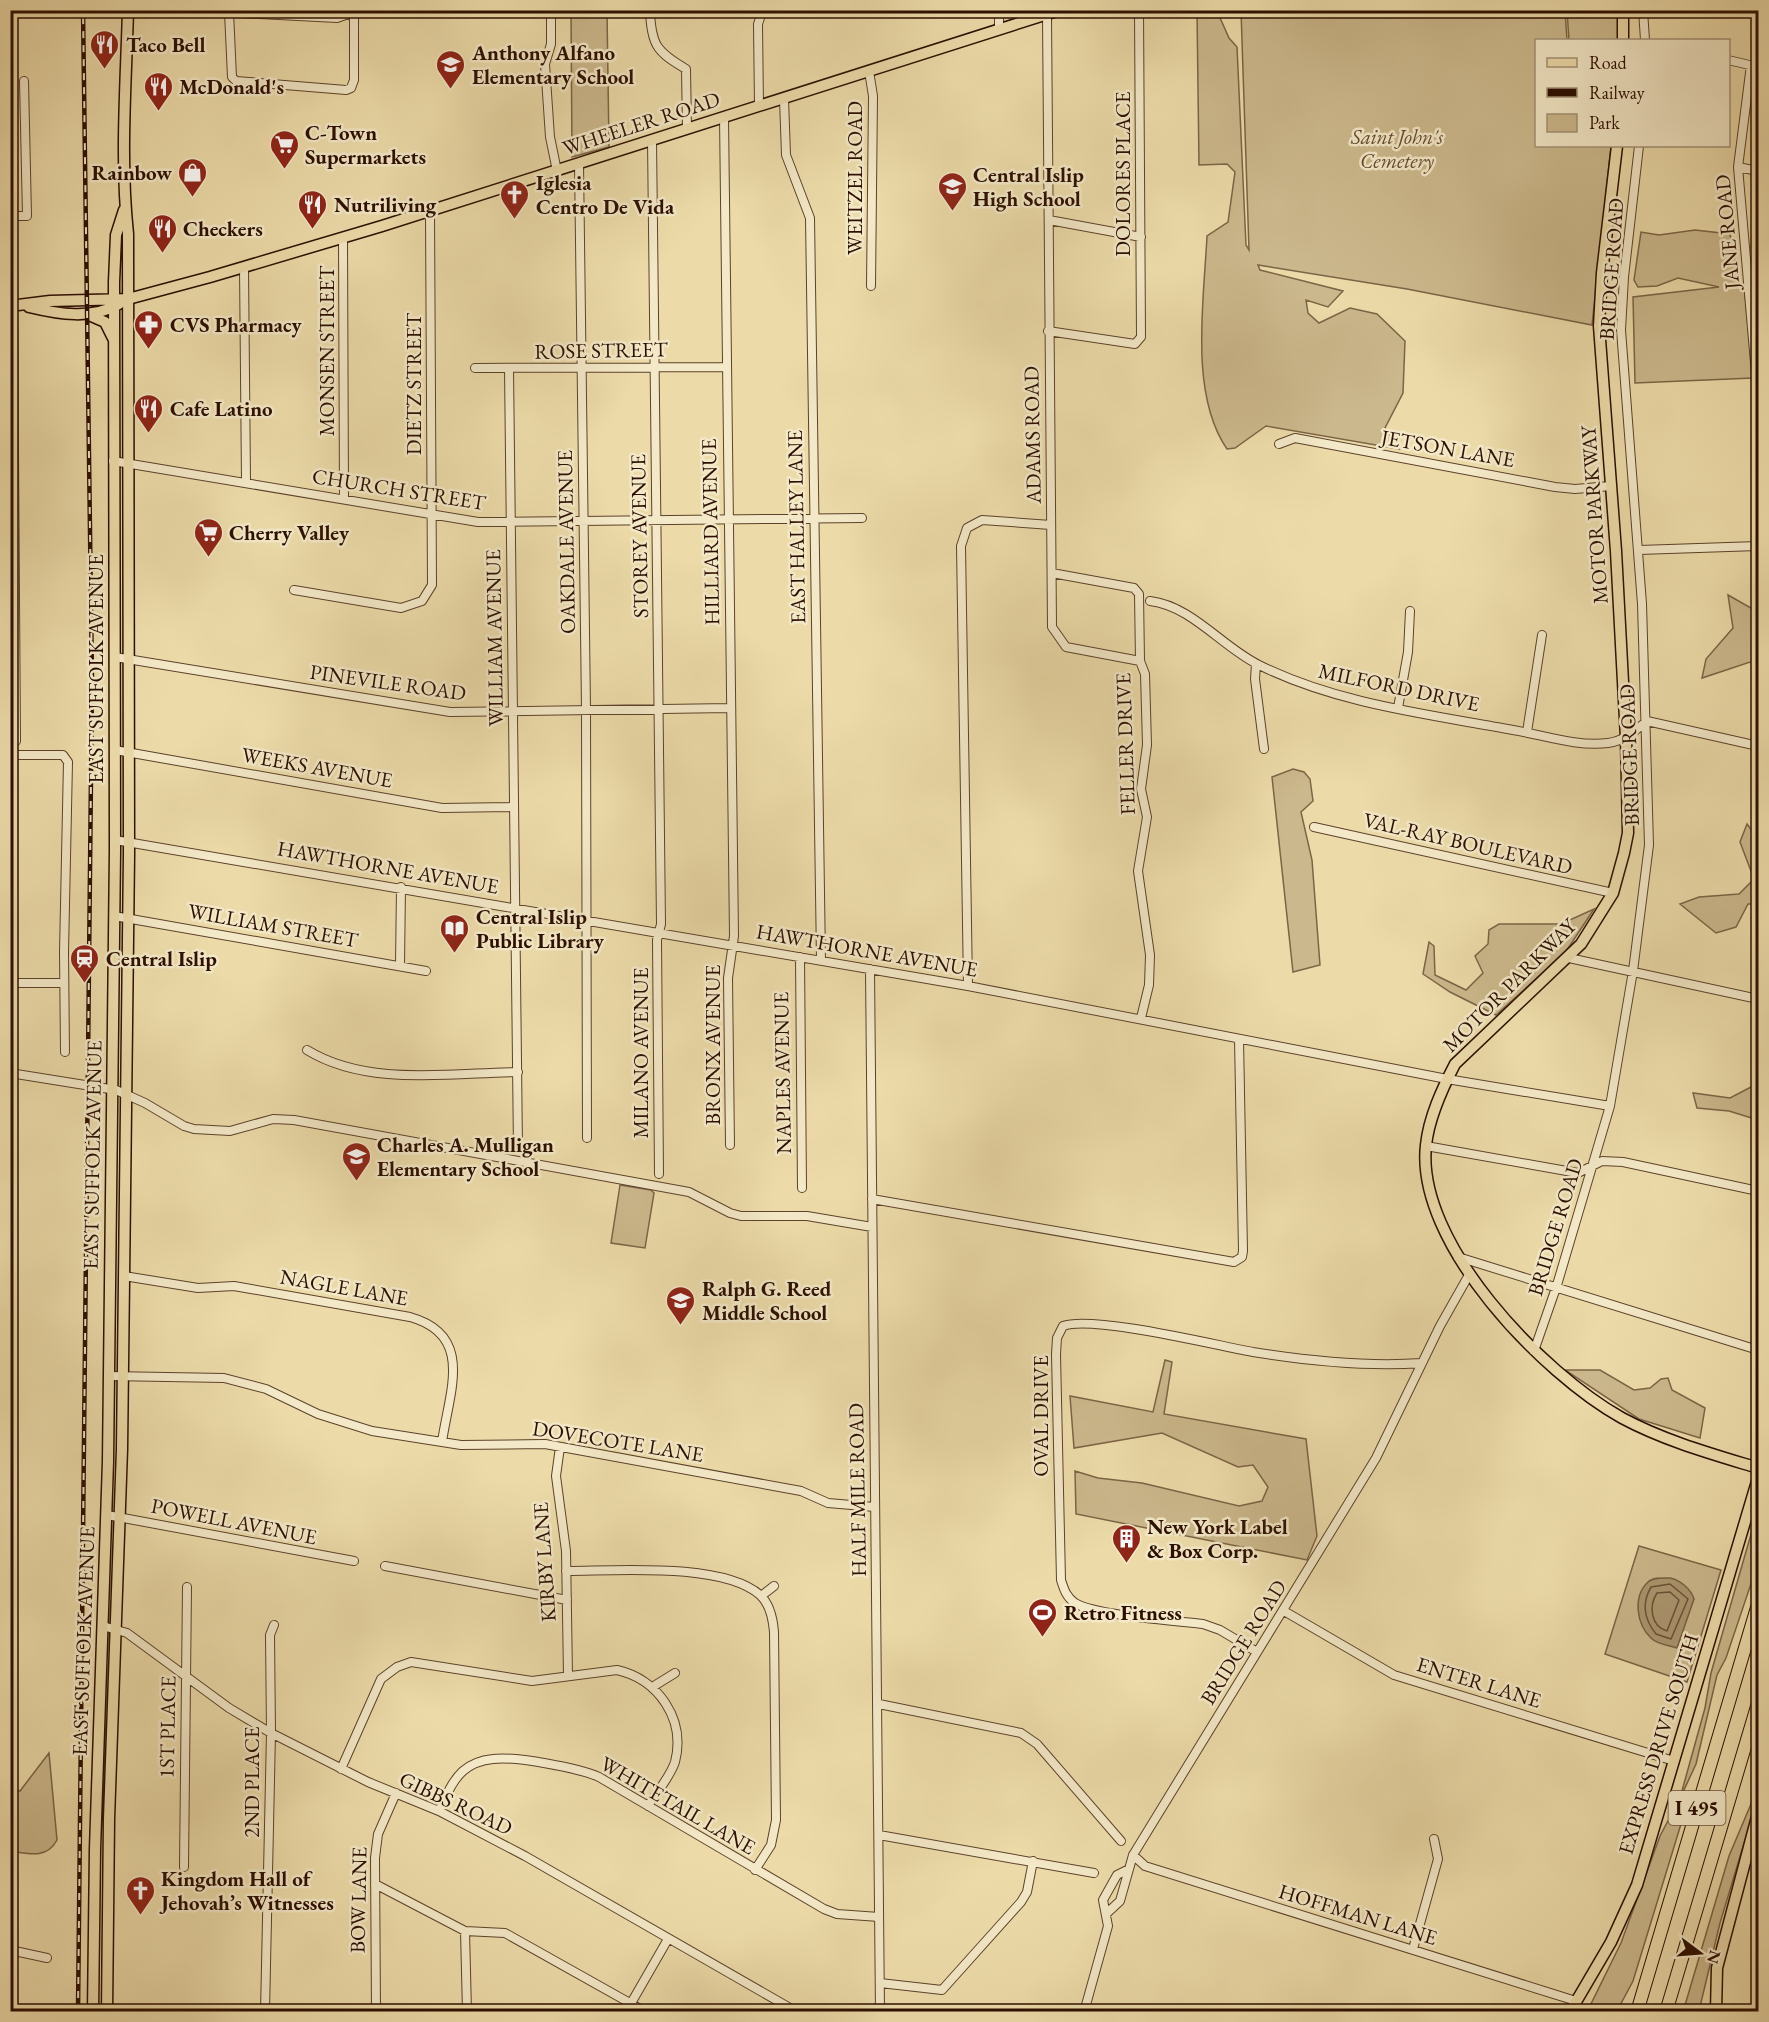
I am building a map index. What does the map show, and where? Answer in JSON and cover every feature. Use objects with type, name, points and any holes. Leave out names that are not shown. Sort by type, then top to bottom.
[{"type":"highway","name":"I 495","points":[[1637,2012],[1758,1604]]},
{"type":"highway","name":"I 495","points":[[1666,2012],[1758,1703]]},
{"type":"main road","points":[[125,206],[128,10]]},
{"type":"main road","name":"WHEELER ROAD","points":[[26,306],[50,301],[114,303],[244,267],[430,211],[1060,10]]},
{"type":"main road","points":[[1623,10],[1623,39]]},
{"type":"main road","name":"MOTOR PARKWAY","points":[[1617,147],[1602,273],[1599,326],[1626,738],[1628,832],[1613,893],[1591,931],[1569,958],[1464,1053],[1447,1079],[1438,1101],[1426,1146],[1429,1190],[1444,1234],[1458,1257],[1534,1351],[1574,1386],[1623,1418],[1679,1443],[1758,1468]]},
{"type":"main road","name":"EAST SUFFOLK AVENUE","points":[[107,2012],[109,1830],[121,1518],[129,842],[128,234],[125,206]]},
{"type":"main road","name":"EAST SUFFOLK AVENUE","points":[[93,2012],[109,1376],[115,840],[114,303],[116,235],[125,206]]},
{"type":"main road","name":"WHEELER ROAD","points":[[26,306],[50,312],[86,314],[107,311],[114,303]]},
{"type":"main road","points":[[12,307],[26,306]]},
{"type":"main road","points":[[86,314],[105,322],[114,341]]},
{"type":"main road","name":"EXPRESS DRIVE SOUTH","points":[[1569,2012],[1611,1942],[1637,1885],[1758,1478]]},
{"type":"main road","points":[[1716,2012],[1717,1968],[1758,1813]]},
{"type":"street","points":[[180,10],[317,13],[337,18],[354,11],[354,80],[351,88],[346,90],[236,81],[231,77],[222,11]]},
{"type":"street","points":[[551,10],[551,37],[545,64],[550,137],[557,171]]},
{"type":"street","points":[[650,10],[652,39],[658,50],[686,69],[687,129]]},
{"type":"street","points":[[759,106],[758,24],[761,15],[768,10]]},
{"type":"street","points":[[999,10],[999,30]]},
{"type":"street","name":"DOLORES PLACE","points":[[1048,331],[1120,344],[1135,344],[1141,337],[1139,10]]},
{"type":"street","points":[[1643,10],[1645,39]]},
{"type":"street","name":"ADAMS ROAD","points":[[968,986],[960,546],[967,528],[982,520],[1051,525],[1047,15]]},
{"type":"street","points":[[1730,60],[1754,66]]},
{"type":"street","name":"JANE ROAD","points":[[1754,66],[1738,166],[1758,397]]},
{"type":"street","name":"WEITZEL ROAD","points":[[869,71],[873,96],[871,286]]},
{"type":"street","points":[[10,216],[27,216],[24,81]]},
{"type":"street","name":"EAST HALLEY LANE","points":[[784,99],[786,155],[810,218],[821,960]]},
{"type":"street","name":"HILLIARD AVENUE","points":[[724,117],[732,945]]},
{"type":"street","name":"STOREY AVENUE","points":[[652,140],[661,924],[659,932]]},
{"type":"street","name":"BRIDGE ROAD","points":[[1534,1351],[1557,1285],[1610,1106],[1633,971],[1649,845],[1647,721],[1639,550],[1621,330],[1624,277],[1639,147]]},
{"type":"street","name":"OAKDALE AVENUE","points":[[579,163],[586,710],[587,1138]]},
{"type":"street","points":[[1738,166],[1758,171]]},
{"type":"street","name":"DIETZ STREET","points":[[294,590],[401,608],[412,607],[422,601],[432,585],[430,211]]},
{"type":"street","points":[[1049,220],[1141,237]]},
{"type":"street","name":"MONSEN STREET","points":[[343,238],[344,499]]},
{"type":"street","points":[[244,267],[246,482]]},
{"type":"street","points":[[1749,279],[1758,282]]},
{"type":"street","points":[[12,307],[13,686],[16,741]]},
{"type":"street","name":"ROSE STREET","points":[[475,368],[727,367]]},
{"type":"street","name":"WILLIAM AVENUE","points":[[509,368],[518,1149]]},
{"type":"street","name":"JETSON LANE","points":[[1279,444],[1295,438],[1555,487],[1575,489],[1611,486]]},
{"type":"street","name":"CHURCH STREET","points":[[113,461],[478,522],[862,518]]},
{"type":"street","points":[[1051,525],[1052,627],[1066,647],[1140,661]]},
{"type":"street","points":[[1639,550],[1758,546]]},
{"type":"street","name":"FELLER DRIVE","points":[[1052,573],[1138,590],[1140,661],[1145,674],[1147,745],[1141,780],[1147,817],[1138,871],[1150,955],[1149,985],[1141,1018]]},
{"type":"street","name":"MILFORD DRIVE","points":[[1150,601],[1174,607],[1257,664],[1326,693],[1588,743],[1608,743],[1626,738]]},
{"type":"street","points":[[1398,708],[1408,652],[1410,611]]},
{"type":"street","points":[[1527,732],[1542,635]]},
{"type":"street","name":"PINEVILE ROAD","points":[[115,657],[450,712],[730,708]]},
{"type":"street","points":[[1257,664],[1255,678],[1264,749]]},
{"type":"street","points":[[1626,738],[1647,721],[1758,746]]},
{"type":"street","name":"WEEKS AVENUE","points":[[115,750],[442,808],[514,807]]},
{"type":"street","points":[[10,755],[63,755],[68,762],[65,1052]]},
{"type":"street","name":"VAL-RAY BOULEVARD","points":[[1314,827],[1613,893]]},
{"type":"street","name":"HAWTHORNE AVENUE","points":[[115,840],[401,887],[968,986],[1447,1079],[1610,1106]]},
{"type":"street","points":[[400,965],[401,887]]},
{"type":"street","name":"WILLIAM STREET","points":[[114,916],[426,971]]},
{"type":"street","name":"MILANO AVENUE","points":[[659,932],[659,1174]]},
{"type":"street","name":"BRONX AVENUE","points":[[730,1145],[728,978],[732,945]]},
{"type":"street","name":"NAPLES AVENUE","points":[[800,957],[801,1188]]},
{"type":"street","points":[[1569,958],[1758,999]]},
{"type":"street","name":"HALF MILE ROAD","points":[[870,969],[879,1704],[880,2012]]},
{"type":"street","points":[[10,983],[64,983]]},
{"type":"street","points":[[872,1199],[1224,1260],[1238,1260],[1243,1251],[1239,1039]]},
{"type":"street","points":[[307,1050],[328,1063],[386,1074],[518,1072]]},
{"type":"street","points":[[10,1073],[112,1089],[194,1129],[230,1131],[273,1119],[294,1120],[689,1192],[730,1214],[807,1216],[872,1227]]},
{"type":"street","points":[[1426,1146],[1578,1173],[1609,1160],[1758,1191]]},
{"type":"street","points":[[1458,1257],[1557,1285],[1758,1350]]},
{"type":"street","name":"BRIDGE ROAD","points":[[1106,1914],[1120,1900],[1133,1855],[1376,1458],[1422,1363],[1470,1273]]},
{"type":"street","name":"NAGLE LANE","points":[[124,1276],[198,1288],[234,1286],[410,1317],[437,1328],[447,1341],[454,1365],[442,1442]]},
{"type":"street","name":"OVAL DRIVE","points":[[1257,1652],[1220,1630],[1203,1624],[1093,1609],[1073,1602],[1066,1594],[1061,1580],[1056,1354],[1058,1338],[1063,1326],[1071,1322],[1102,1325],[1255,1352],[1354,1364],[1377,1366],[1422,1363]]},
{"type":"street","name":"DOVECOTE LANE","points":[[109,1376],[197,1376],[240,1382],[266,1389],[318,1413],[356,1426],[461,1446],[528,1443],[560,1447],[801,1491],[841,1506],[875,1507]]},
{"type":"street","name":"KIRBY LANE","points":[[560,1447],[556,1476],[566,1571],[568,1676]]},
{"type":"street","name":"POWELL AVENUE","points":[[107,1515],[354,1561]]},
{"type":"street","points":[[385,1566],[567,1600]]},
{"type":"street","points":[[566,1571],[691,1574],[733,1580],[761,1596],[773,1619],[774,1632],[776,1820],[771,1845],[755,1870]]},
{"type":"street","points":[[761,1596],[774,1586]]},
{"type":"street","name":"1ST PLACE","points":[[184,1867],[187,1587]]},
{"type":"street","name":"ENTER LANE","points":[[1284,1611],[1394,1675],[1674,1761]]},
{"type":"street","name":"2ND PLACE","points":[[265,2012],[271,1732],[270,1635],[274,1625]]},
{"type":"street","name":"GIBBS ROAD","points":[[103,1626],[117,1629],[186,1674],[229,1708],[271,1732],[341,1769],[439,1811],[525,1856],[782,2008],[796,2012]]},
{"type":"street","points":[[341,1769],[374,1691],[381,1679],[397,1667],[411,1662],[425,1662],[531,1680],[617,1670],[631,1673],[654,1686],[667,1702],[676,1736],[674,1764],[648,1806]]},
{"type":"street","points":[[654,1686],[675,1673]]},
{"type":"street","points":[[879,1704],[1021,1733],[1037,1744],[1121,1840]]},
{"type":"street","name":"WHITETAIL LANE","points":[[439,1811],[454,1780],[479,1762],[495,1758],[589,1773],[824,1909],[837,1914],[879,1917]]},
{"type":"street","name":"BOW LANE","points":[[376,2012],[375,1884],[378,1834],[396,1793]]},
{"type":"street","points":[[879,1835],[1094,1873]]},
{"type":"street","points":[[1413,1949],[1438,1859],[1434,1839]]},
{"type":"street","name":"HOFFMAN LANE","points":[[1133,1855],[1145,1866],[1576,2001]]},
{"type":"street","points":[[880,1983],[942,1990],[1021,1902],[1027,1892],[1033,1861]]},
{"type":"street","name":"BRIDGE ROAD","points":[[1084,2012],[1108,1926],[1103,1900],[1117,1875],[1129,1869]]},
{"type":"street","points":[[375,1884],[465,1931],[505,1933],[646,2012]]},
{"type":"street","points":[[465,1931],[467,2012]]},
{"type":"street","points":[[626,2012],[668,1939]]},
{"type":"street","points":[[10,1950],[47,1958]]},
{"type":"green space","points":[[571,11],[607,11],[609,147],[572,157]]},
{"type":"green space","name":"Saint John's Cemetery","points":[[1197,11],[1217,11],[1229,38],[1237,47],[1246,245],[1249,250],[1241,11],[1565,11],[1567,39],[1535,39],[1535,147],[1611,147],[1592,325],[1407,289],[1258,265],[1260,270],[1343,291],[1328,307],[1306,300],[1308,313],[1319,323],[1350,308],[1377,314],[1405,341],[1403,393],[1385,428],[1399,449],[1266,426],[1235,448],[1227,449],[1215,427],[1207,402],[1203,374],[1202,317],[1207,236],[1228,222],[1235,172],[1227,164],[1199,165]]},
{"type":"green space","points":[[1567,11],[1618,11],[1618,39],[1569,39]]},
{"type":"green space","points":[[1695,230],[1730,234],[1740,285],[1744,285],[1753,378],[1635,383],[1633,297],[1719,287],[1678,278],[1657,286],[1638,287],[1634,280],[1641,232],[1659,235]]},
{"type":"green space","points":[[1728,595],[1758,612],[1758,670],[1750,662],[1702,678],[1706,659],[1733,628]]},
{"type":"green space","points":[[1293,769],[1304,772],[1310,779],[1313,801],[1301,812],[1312,860],[1320,965],[1293,972],[1272,777]]},
{"type":"green space","points":[[1747,824],[1758,839],[1758,904],[1748,904],[1736,927],[1716,933],[1680,904],[1699,897],[1739,894],[1754,879],[1740,842]]},
{"type":"green space","points":[[1594,909],[1565,953],[1496,1015],[1450,992],[1423,974],[1429,942],[1434,946],[1435,975],[1466,990],[1483,973],[1475,956],[1488,944],[1489,930],[1499,924],[1561,924]]},
{"type":"green space","points":[[1753,1086],[1758,1090],[1758,1120],[1729,1111],[1697,1108],[1693,1093],[1730,1098]]},
{"type":"green space","points":[[620,1185],[651,1190],[654,1193],[645,1248],[611,1243]]},
{"type":"green space","points":[[1165,1360],[1172,1362],[1164,1414],[1306,1439],[1317,1536],[1307,1560],[1076,1514],[1075,1471],[1098,1478],[1142,1483],[1239,1506],[1262,1501],[1268,1487],[1253,1465],[1238,1467],[1162,1433],[1074,1448],[1070,1396],[1153,1412]]},
{"type":"green space","points":[[1565,1370],[1600,1370],[1634,1390],[1650,1388],[1661,1379],[1668,1378],[1672,1390],[1705,1408],[1700,1438],[1639,1419]]},
{"type":"green space","points":[[1758,1510],[1758,1563],[1726,1658],[1717,1675],[1696,1764],[1684,1790],[1685,1811],[1633,1981],[1617,2011],[1587,2012],[1621,1943],[1660,1836],[1680,1798],[1705,1708],[1711,1673]]},
{"type":"green space","points":[[1639,1546],[1721,1570],[1687,1682],[1605,1654]]},
{"type":"green space","points":[[49,1753],[57,1840],[43,1853],[11,1851],[11,1788],[20,1791]]},
{"type":"green space","points":[[1758,1774],[1758,1797],[1720,1923],[1699,2011],[1683,2012],[1729,1856],[1751,1804]]},
{"type":"water","points":[[1670,1578],[1685,1586],[1694,1599],[1677,1648],[1651,1638],[1642,1626],[1638,1611],[1640,1595],[1648,1582]]},
{"type":"railway","points":[[78,2012],[92,680],[83,10]]},
{"type":"place","name":"Taco Bell","points":[[105,70]]},
{"type":"place","name":"Anthony Alfano Elementary School","points":[[451,90]]},
{"type":"place","name":"McDonald's","points":[[158,112]]},
{"type":"place","name":"C‑Town Supermarkets","points":[[284,170]]},
{"type":"place","name":"Rainbow","points":[[193,198]]},
{"type":"place","name":"Central Islip High School","points":[[952,212]]},
{"type":"place","name":"Iglesia Centro De Vida","points":[[515,220]]},
{"type":"place","name":"Nutriliving","points":[[313,230]]},
{"type":"place","name":"Checkers","points":[[162,254]]},
{"type":"place","name":"CVS Pharmacy","points":[[149,350]]},
{"type":"place","name":"Cafe Latino","points":[[149,434]]},
{"type":"place","name":"Cherry Valley","points":[[208,558]]},
{"type":"place","name":"Central Islip Public Library","points":[[455,954]]},
{"type":"place","name":"Central Islip","points":[[85,984]]},
{"type":"place","name":"Charles A. Mulligan Elementary School","points":[[356,1182]]},
{"type":"place","name":"Ralph G. Reed Middle School","points":[[681,1326]]},
{"type":"place","name":"New York Label & Box Corp.","points":[[1126,1564]]},
{"type":"place","name":"Retro Fitness","points":[[1043,1638]]},
{"type":"place","name":"Kingdom Hall of Jehovah’s Witnesses","points":[[140,1916]]}]
